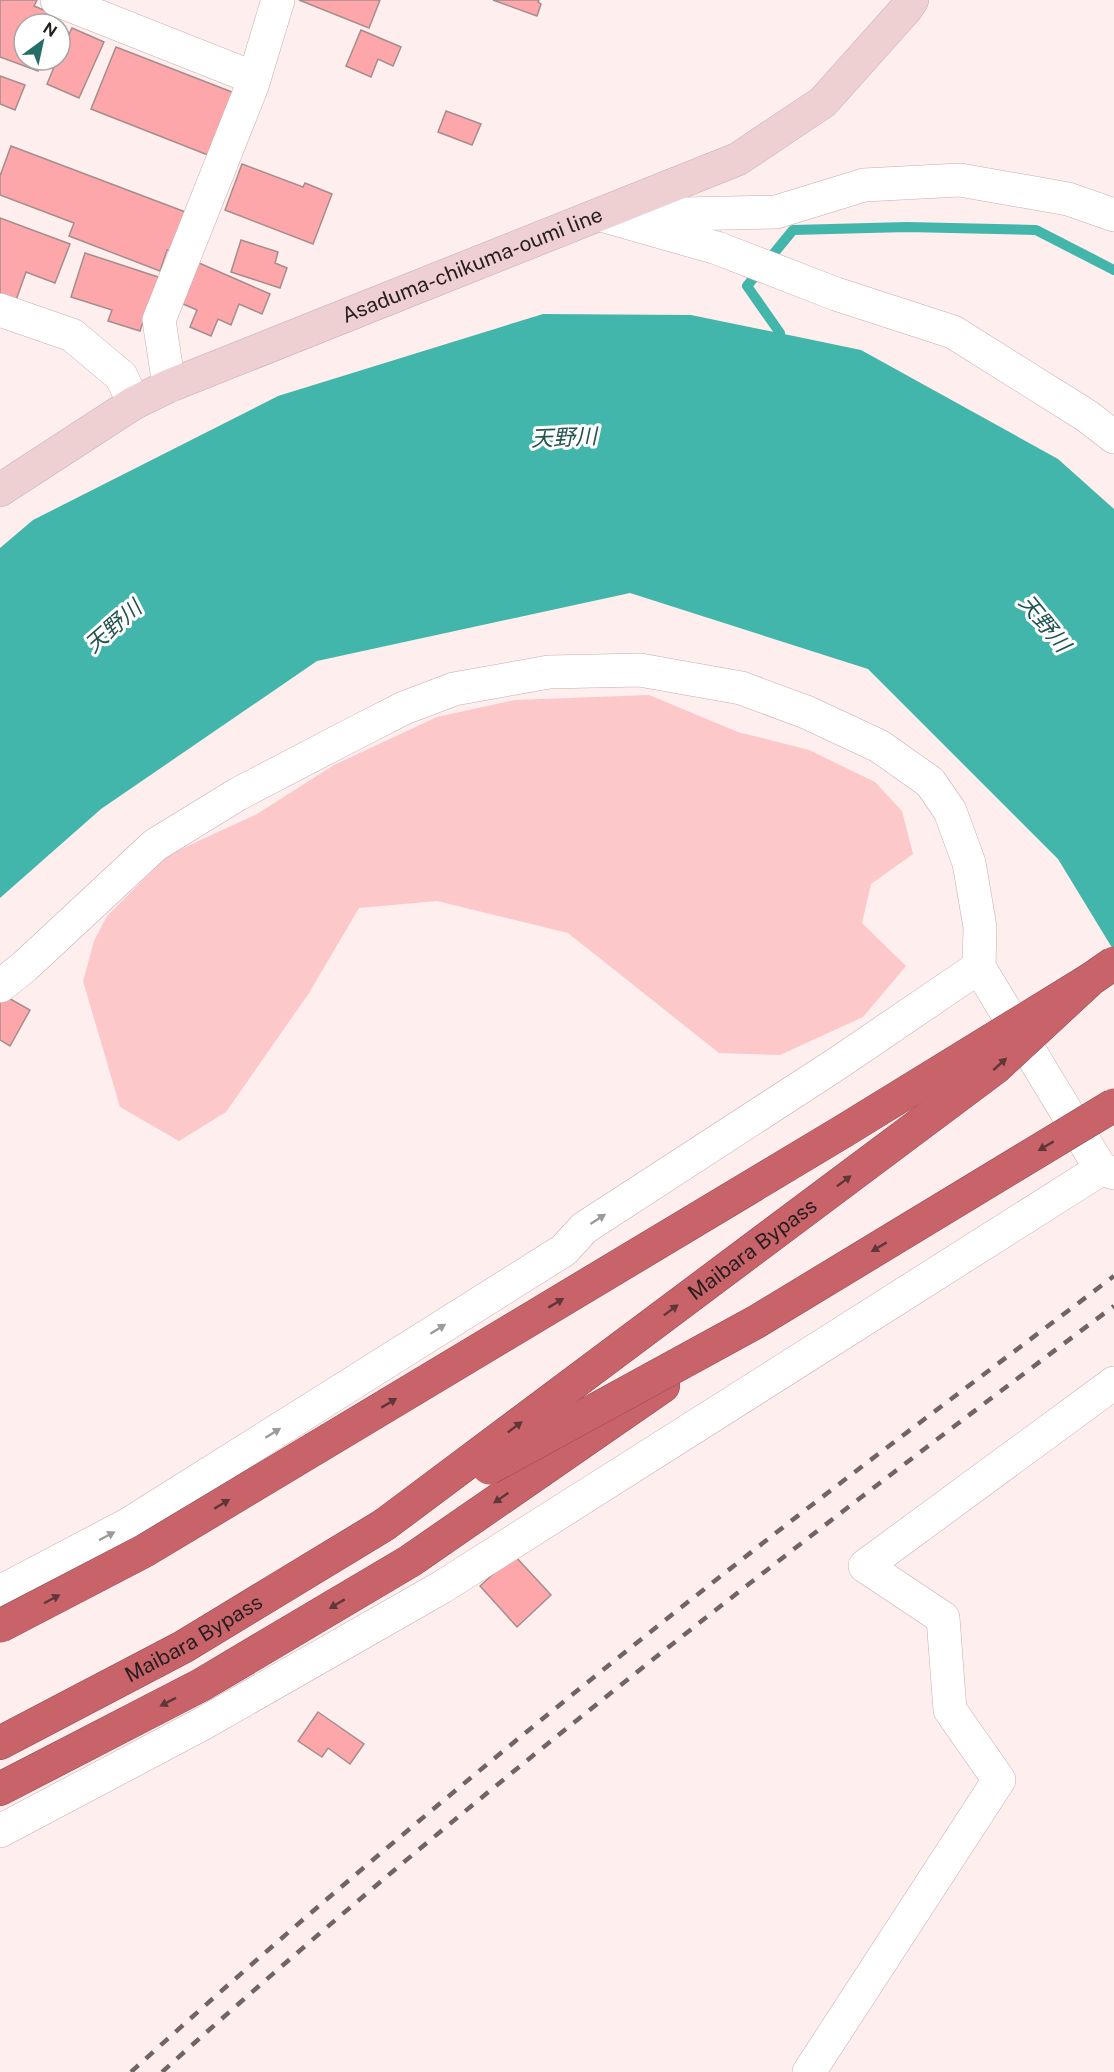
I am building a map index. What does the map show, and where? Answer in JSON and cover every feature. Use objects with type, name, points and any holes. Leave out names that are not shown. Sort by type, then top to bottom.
[{"type":"highway","name":"Maibara Bypass","points":[[384,1525],[995,1068],[1102,971]]},
{"type":"highway","points":[[0,1626],[144,1551],[842,1132],[1102,971]]},
{"type":"highway","name":"Maibara Bypass","points":[[0,1743],[183,1647],[384,1525],[756,1322],[1114,1105]]},
{"type":"highway","points":[[0,1789],[201,1685],[410,1561],[756,1322]]},
{"type":"main road","name":"Asaduma-chikuma-oumi line","points":[[0,490],[135,403],[169,386],[738,159],[823,102],[912,0]]},
{"type":"street","points":[[57,0],[254,78]]},
{"type":"street","points":[[169,386],[159,320],[254,78],[278,0]]},
{"type":"street","points":[[601,215],[776,213],[864,185],[960,180],[1068,199],[1114,215]]},
{"type":"street","points":[[601,215],[717,248],[836,294],[953,332],[1087,416],[1114,437]]},
{"type":"street","points":[[0,310],[72,335],[121,376],[135,403]]},
{"type":"street","points":[[0,986],[24,967],[155,845],[238,794],[404,708],[454,688],[549,672],[640,670],[741,688],[795,708],[879,746],[930,782],[950,811],[969,863],[980,927],[979,967],[1108,1171],[442,1587],[202,1724],[0,1831]]},
{"type":"street","points":[[0,1592],[129,1524],[564,1250],[584,1228],[829,1069],[979,967]]},
{"type":"street","points":[[809,2072],[999,1780],[950,1710],[943,1618],[865,1566],[1114,1383]]},
{"type":"shaded area","points":[[649,695],[738,732],[809,750],[875,782],[902,811],[913,854],[871,884],[862,923],[906,966],[863,1017],[780,1055],[719,1053],[568,933],[437,901],[359,908],[309,993],[226,1112],[179,1141],[120,1107],[83,981],[94,941],[107,916],[168,855],[257,814],[334,765],[437,717],[515,700]]},
{"type":"water","name":"天野川","points":[[543,314],[691,315],[861,350],[1058,459],[1114,509],[1114,951],[1058,859],[868,669],[630,593],[317,661],[101,809],[0,898],[0,548],[33,520],[278,396]]},
{"type":"building","points":[[0,0],[37,0],[34,6],[49,12],[12,12],[12,61],[0,57]]},
{"type":"building","points":[[299,0],[380,0],[369,28]]},
{"type":"building","points":[[493,0],[539,0],[541,4],[537,16]]},
{"type":"building","points":[[72,28],[104,42],[79,98],[47,84],[52,72],[72,72]]},
{"type":"building","points":[[361,30],[401,47],[393,66],[378,59],[371,77],[346,66]]},
{"type":"building","points":[[116,47],[237,94],[213,157],[91,109]]},
{"type":"building","points":[[0,76],[25,85],[15,110],[0,104]]},
{"type":"building","points":[[446,111],[481,124],[472,145],[438,132]]},
{"type":"building","points":[[11,146],[188,213],[173,252],[167,250],[160,271],[69,236],[74,223],[0,195],[0,176]]},
{"type":"building","points":[[242,164],[303,187],[305,183],[332,194],[313,244],[225,210]]},
{"type":"building","points":[[0,218],[70,244],[55,283],[26,272],[15,303],[0,297]]},
{"type":"building","points":[[241,240],[278,252],[275,263],[287,268],[280,288],[231,272]]},
{"type":"building","points":[[85,253],[167,280],[149,303],[140,331],[108,321],[112,310],[71,297]]},
{"type":"building","points":[[199,263],[270,294],[262,314],[239,304],[231,325],[218,319],[211,336],[190,327],[197,310],[181,303]]},
{"type":"building","points":[[5,996],[30,1010],[10,1046],[0,1040],[0,1003]]},
{"type":"building","points":[[514,1555],[551,1595],[517,1627],[480,1586]]},
{"type":"building","points":[[318,1712],[364,1744],[350,1764],[328,1748],[322,1757],[298,1741]]},
{"type":"waterway","points":[[776,346],[780,333],[747,286],[793,230],[907,227],[1036,230],[1114,270]]},
{"type":"railway","points":[[131,2072],[355,1875],[584,1685],[833,1489],[1114,1276]]},
{"type":"railway","points":[[162,2072],[393,1871],[629,1678],[870,1490],[1114,1306]]}]
